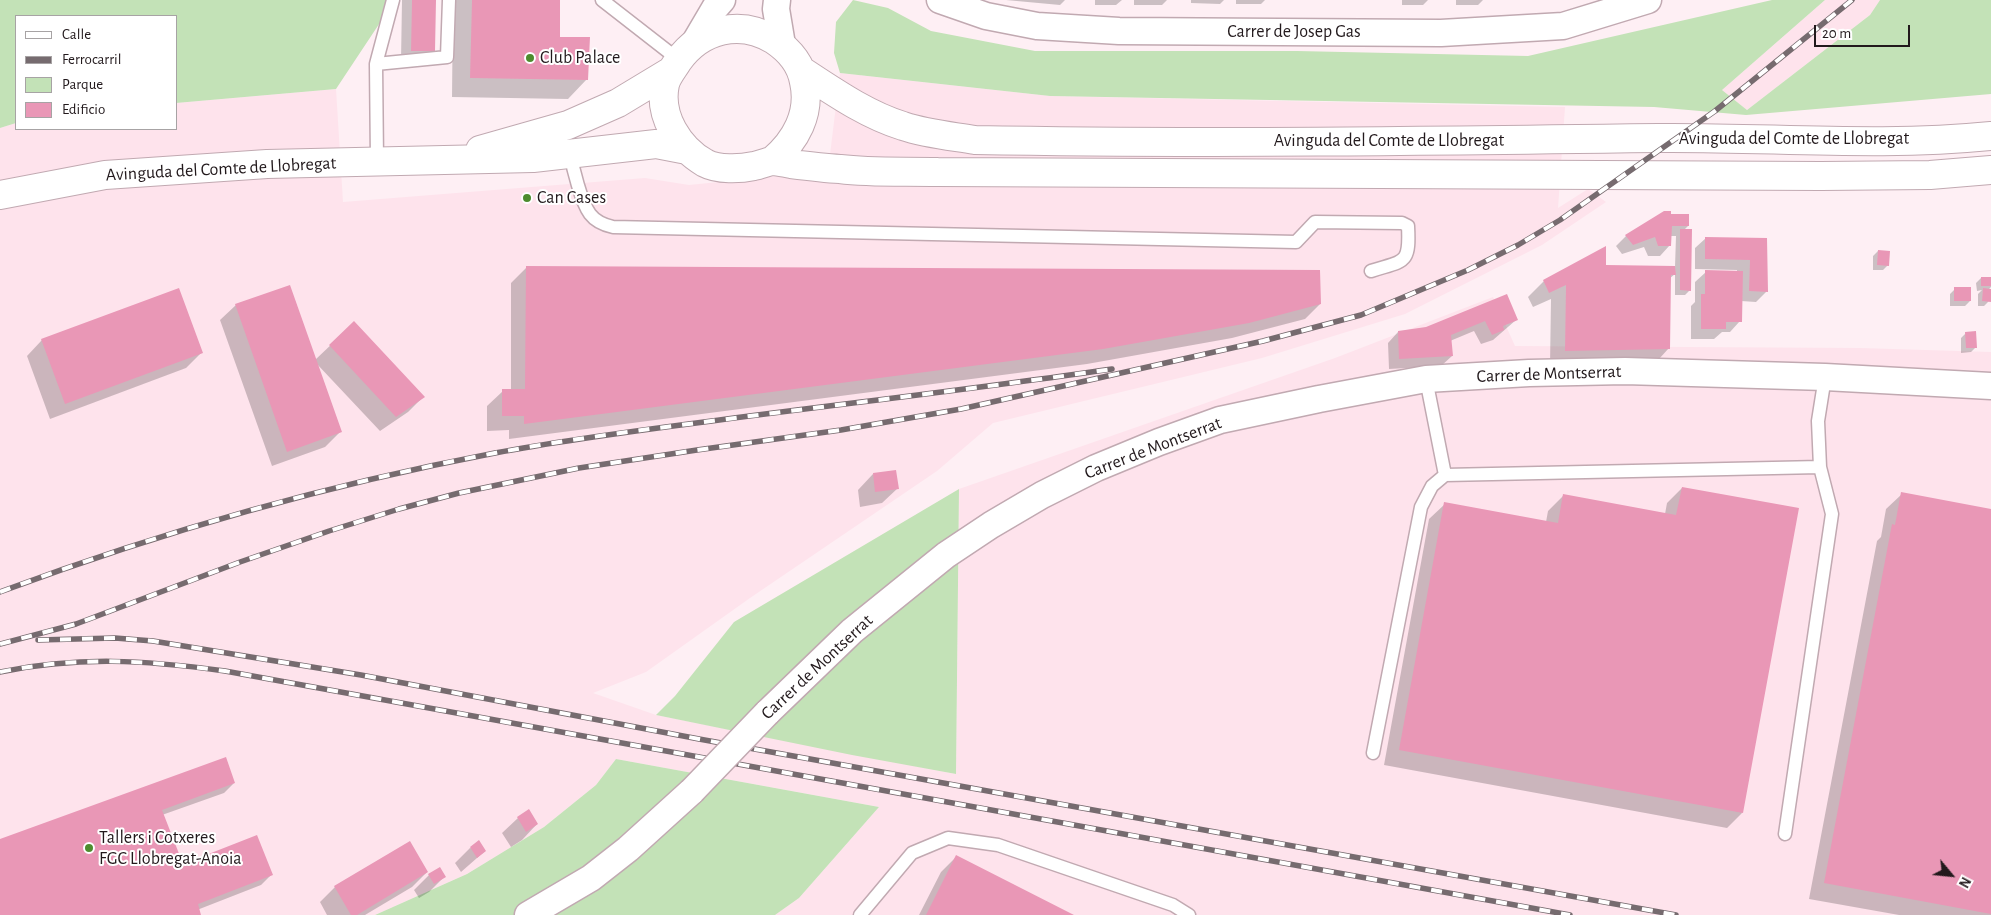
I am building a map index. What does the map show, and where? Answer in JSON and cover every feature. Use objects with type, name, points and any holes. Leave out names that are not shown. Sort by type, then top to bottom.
[{"type":"main road","points":[[740,29],[764,34],[782,45],[793,56],[802,71],[806,89],[805,111],[798,132],[785,150],[772,161],[751,167],[728,168],[710,165],[688,150],[669,124],[664,103],[665,83],[682,58],[716,32],[740,29]]},
{"type":"main road","name":"Avinguda del Comte de Llobregat","points":[[444,159],[568,125],[618,103],[682,58]]},
{"type":"main road","name":"Avinguda del Comte de Llobregat","points":[[802,71],[864,110],[901,126],[932,134],[975,140],[1358,141],[1715,138],[1853,142],[1991,136]]},
{"type":"main road","name":"Avinguda del Comte de Llobregat","points":[[0,195],[104,175],[267,164],[533,158],[656,144],[688,150]]},
{"type":"main road","name":"Avinguda del Comte de Llobregat","points":[[772,161],[842,170],[938,172],[1746,176],[1930,175],[1991,170]]},
{"type":"street","points":[[682,58],[722,0]]},
{"type":"street","points":[[777,0],[776,9],[782,45]]},
{"type":"street","name":"Carrer de Josep Gas","points":[[940,0],[986,16],[1037,26],[1119,31],[1441,33],[1563,26],[1648,0]]},
{"type":"street","name":"Carrer de Montserrat","points":[[528,915],[591,878],[628,849],[692,791],[767,713],[852,631],[946,555],[1042,495],[1096,468],[1150,445],[1220,420],[1426,379],[1529,373],[1625,371],[1825,377],[1991,386]]},
{"type":"lane","points":[[377,161],[376,64],[393,0]]},
{"type":"lane","points":[[376,64],[447,57],[449,0]]},
{"type":"lane","points":[[602,0],[682,58]]},
{"type":"lane","points":[[570,153],[573,172],[589,213],[601,224],[613,227],[1296,242],[1315,222],[1402,223],[1408,226],[1409,248],[1407,256],[1402,261],[1371,271]]},
{"type":"lane","points":[[1785,834],[1832,514],[1820,467],[1818,421],[1825,377]]},
{"type":"lane","points":[[1426,379],[1445,475]]},
{"type":"lane","points":[[1372,753],[1421,507],[1432,486],[1445,475],[1820,467]]},
{"type":"lane","points":[[860,915],[912,853],[948,838],[998,845],[1173,905],[1189,915]]},
{"type":"shaded area","points":[[1825,0],[1880,0],[1870,15],[1747,110],[1722,90]]},
{"type":"shaded area","points":[[840,73],[1050,96],[1565,107],[1558,208],[1588,189],[1606,202],[1542,245],[1405,314],[1262,358],[993,423],[937,471],[750,598],[646,672],[593,693],[656,715],[956,774],[959,489],[1335,358],[1493,297],[1515,346],[1860,348],[1991,352],[1991,915],[775,915],[799,898],[879,807],[616,759],[596,785],[544,827],[467,874],[375,915],[0,915],[0,128],[15,123],[15,130],[178,130],[178,103],[336,89],[343,202],[645,178],[689,185],[788,175],[827,179]]},
{"type":"green space","points":[[0,0],[395,0],[336,89],[178,103],[178,15],[15,15],[15,123],[0,128]]},
{"type":"green space","points":[[853,0],[888,8],[931,31],[1035,51],[1297,51],[1528,56],[1772,0],[1825,0],[1722,90],[1747,110],[1870,15],[1880,0],[1991,0],[1991,94],[1746,115],[1654,107],[1050,96],[840,73],[834,53],[836,22]]},
{"type":"green space","points":[[959,489],[956,774],[656,715],[675,696],[734,622]]},
{"type":"green space","points":[[616,759],[879,807],[799,898],[775,915],[375,915],[467,874],[544,827],[596,785]]},
{"type":"building","points":[[412,0],[436,0],[435,51],[411,51]]},
{"type":"building","name":"Club Palace","points":[[472,0],[560,0],[560,37],[590,37],[588,80],[470,78]]},
{"type":"building","points":[[1664,211],[1671,211],[1671,214],[1689,214],[1689,226],[1672,226],[1671,246],[1658,246],[1655,237],[1633,245],[1625,235]]},
{"type":"building","points":[[1680,229],[1692,229],[1691,291],[1680,290]]},
{"type":"building","points":[[1705,237],[1767,238],[1768,292],[1749,291],[1750,260],[1705,259]]},
{"type":"building","points":[[1606,246],[1606,265],[1675,266],[1676,275],[1671,275],[1670,349],[1565,351],[1566,285],[1549,293],[1543,280]]},
{"type":"building","points":[[1878,250],[1890,251],[1889,266],[1877,265]]},
{"type":"building","points":[[526,266],[1320,270],[1321,304],[1249,323],[1103,349],[524,424],[524,416],[502,416],[502,389],[525,389]]},
{"type":"building","points":[[1705,270],[1743,271],[1742,322],[1726,322],[1726,329],[1701,329],[1701,294],[1705,294]]},
{"type":"building","points":[[1981,277],[1991,277],[1991,286],[1981,286]]},
{"type":"building","points":[[290,285],[342,432],[287,452],[235,304]]},
{"type":"building","points":[[1954,287],[1971,287],[1971,301],[1954,301]]},
{"type":"building","points":[[179,288],[203,353],[65,404],[41,339]]},
{"type":"building","points":[[1983,288],[1991,289],[1991,302],[1982,301]]},
{"type":"building","points":[[1507,294],[1518,320],[1503,326],[1504,330],[1492,335],[1485,321],[1451,335],[1453,356],[1399,359],[1398,331],[1426,327]]},
{"type":"building","points":[[354,321],[425,397],[396,417],[329,345]]},
{"type":"building","points":[[1976,331],[1977,348],[1966,348],[1965,332]]},
{"type":"building","points":[[896,470],[899,489],[875,492],[873,473]]},
{"type":"building","points":[[1682,487],[1799,508],[1743,813],[1399,750],[1444,502],[1558,523],[1563,494],[1676,515]]},
{"type":"building","points":[[1901,492],[1991,509],[1991,914],[1824,883],[1892,524],[1895,525]]},
{"type":"building","name":"Tallers i Cotxeres FGC Llobregat-Anoia","points":[[226,757],[235,783],[162,810],[183,864],[257,835],[273,875],[198,904],[201,915],[0,915],[0,839]]},
{"type":"building","points":[[529,809],[538,824],[526,832],[517,817]]},
{"type":"building","points":[[479,840],[486,851],[477,858],[470,847]]},
{"type":"building","points":[[410,841],[428,872],[357,915],[351,915],[334,886]]},
{"type":"building","points":[[956,855],[1074,915],[926,915]]},
{"type":"building","points":[[440,867],[446,877],[434,884],[428,874]]},
{"type":"railway","points":[[0,644],[76,624],[240,562],[329,531],[459,493],[579,468],[841,430],[961,409],[1263,341],[1361,315],[1468,270],[1518,245],[1560,220],[1715,111],[1852,0]]},
{"type":"railway","points":[[0,592],[122,549],[245,512],[369,480],[495,453],[625,432],[1112,369]]},
{"type":"railway","points":[[38,640],[115,638],[153,641],[361,675],[699,739],[1676,915]]},
{"type":"railway","points":[[0,672],[57,664],[112,661],[167,664],[225,671],[1570,915]]},
{"type":"place","name":"Club Palace","points":[[530,58]]},
{"type":"place","name":"Can Cases","points":[[527,198]]},
{"type":"place","name":"Tallers i Cotxeres FGC Llobregat-Anoia","points":[[89,848]]}]
